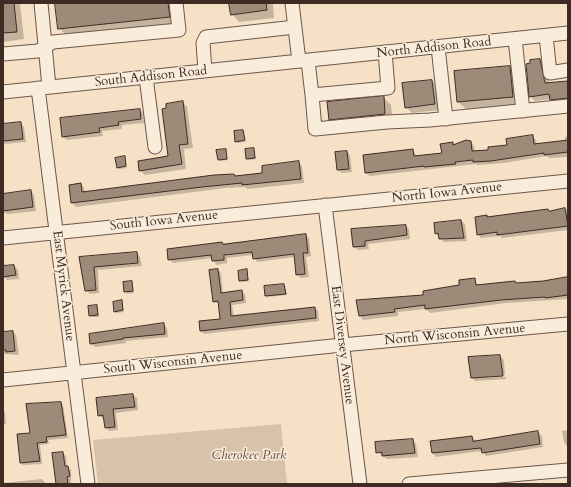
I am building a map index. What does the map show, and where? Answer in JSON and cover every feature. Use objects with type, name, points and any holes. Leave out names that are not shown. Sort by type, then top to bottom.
[{"type":"street","name":"East Myrick Avenue","points":[[41,3],[45,47],[43,88],[56,232],[88,484]]},
{"type":"street","points":[[3,54],[38,51],[53,42],[179,30],[176,3]]},
{"type":"street","points":[[292,3],[295,27],[312,95],[316,129],[446,119],[568,106]]},
{"type":"street","points":[[205,71],[203,43],[206,36],[295,27]]},
{"type":"street","name":"North Addison Road","points":[[304,61],[568,33]]},
{"type":"street","points":[[546,36],[550,73],[568,70]]},
{"type":"street","points":[[515,39],[523,111]]},
{"type":"street","points":[[438,47],[446,119]]},
{"type":"street","points":[[312,95],[388,88],[385,52]]},
{"type":"street","name":"South Addison Road","points":[[3,92],[304,61]]},
{"type":"street","points":[[146,77],[155,148]]},
{"type":"street","name":"North Iowa Avenue","points":[[325,205],[568,181]]},
{"type":"street","name":"South Iowa Avenue","points":[[3,238],[325,205]]},
{"type":"street","name":"East Diversey Avenue","points":[[325,205],[360,484]]},
{"type":"street","name":"North Wisconsin Avenue","points":[[342,345],[568,324]]},
{"type":"street","name":"South Wisconsin Avenue","points":[[3,380],[342,345]]},
{"type":"street","points":[[409,484],[534,478],[568,470]]},
{"type":"green space","name":"Cherokee Park","points":[[281,424],[287,484],[98,484],[93,440]]},
{"type":"building","points":[[3,3],[14,3],[17,32],[3,33]]},
{"type":"building","points":[[55,3],[168,3],[170,17],[58,29]]},
{"type":"building","points":[[229,3],[266,3],[267,10],[231,15]]},
{"type":"building","points":[[540,59],[545,83],[568,81],[568,98],[550,100],[549,94],[529,97],[526,64],[530,63],[530,60]]},
{"type":"building","points":[[510,66],[513,97],[457,102],[454,71]]},
{"type":"building","points":[[432,80],[435,104],[405,108],[402,83]]},
{"type":"building","points":[[384,96],[385,114],[329,120],[327,102]]},
{"type":"building","points":[[183,101],[188,144],[179,145],[182,164],[139,171],[138,161],[168,156],[162,109],[166,108],[166,104]]},
{"type":"building","points":[[140,109],[141,119],[118,122],[119,125],[99,128],[100,132],[62,137],[60,118]]},
{"type":"building","points":[[21,122],[23,139],[3,141],[3,124]]},
{"type":"building","points":[[243,130],[245,140],[235,142],[234,131]]},
{"type":"building","points":[[533,135],[534,144],[568,140],[568,152],[544,155],[544,153],[491,161],[473,162],[473,160],[455,162],[456,164],[365,173],[363,155],[413,149],[414,156],[442,153],[440,144],[453,142],[453,145],[466,140],[471,141],[472,151],[488,150],[488,147],[507,145],[506,139]]},
{"type":"building","points":[[254,148],[255,158],[246,159],[245,149]]},
{"type":"building","points":[[226,149],[227,159],[218,160],[216,150]]},
{"type":"building","points":[[347,151],[349,169],[337,170],[335,152]]},
{"type":"building","points":[[125,156],[126,166],[117,168],[115,158]]},
{"type":"building","points":[[299,161],[301,179],[242,185],[242,183],[202,187],[71,203],[69,185],[81,183],[82,192],[214,175],[234,174],[235,176],[262,173],[262,166]]},
{"type":"building","points":[[31,190],[33,207],[3,211],[3,194]]},
{"type":"building","points":[[565,208],[568,226],[497,235],[497,232],[477,235],[475,217],[487,215],[487,217],[548,209],[549,211]]},
{"type":"building","points":[[461,220],[464,238],[439,239],[438,233],[435,234],[434,223]]},
{"type":"building","points":[[406,225],[407,235],[365,241],[365,246],[353,247],[351,229]]},
{"type":"building","points":[[306,234],[308,253],[303,253],[305,274],[296,275],[294,254],[253,259],[252,252],[224,255],[224,260],[212,261],[211,255],[168,260],[167,249]]},
{"type":"building","points":[[137,252],[138,263],[94,267],[96,290],[85,291],[79,257]]},
{"type":"building","points":[[14,265],[16,275],[3,277],[3,266]]},
{"type":"building","points":[[218,269],[221,293],[242,290],[243,300],[230,302],[231,316],[315,307],[316,318],[200,331],[199,321],[220,319],[218,301],[213,302],[209,270]]},
{"type":"building","points":[[247,269],[248,280],[239,281],[238,271]]},
{"type":"building","points":[[568,277],[568,295],[545,298],[501,300],[425,309],[425,305],[394,309],[395,312],[359,316],[356,300],[423,295],[423,291],[459,285],[459,280],[475,278],[476,285],[515,281],[516,283],[543,281]]},
{"type":"building","points":[[132,281],[133,291],[124,292],[123,282]]},
{"type":"building","points":[[284,284],[286,294],[265,296],[264,286]]},
{"type":"building","points":[[122,300],[123,310],[114,312],[113,302]]},
{"type":"building","points":[[97,305],[98,315],[89,316],[88,306]]},
{"type":"building","points":[[164,323],[165,334],[123,338],[90,344],[89,334]]},
{"type":"building","points":[[13,331],[15,351],[6,352],[6,350],[3,350],[3,332]]},
{"type":"building","points":[[500,355],[503,376],[471,378],[468,357]]},
{"type":"building","points":[[133,394],[135,407],[113,409],[115,427],[105,428],[103,415],[98,416],[96,398]]},
{"type":"building","points":[[61,402],[66,435],[46,437],[47,442],[37,443],[40,461],[20,463],[17,434],[30,433],[26,404]]},
{"type":"building","points":[[538,431],[540,444],[482,453],[481,448],[432,453],[430,441],[472,436],[473,441]]},
{"type":"building","points":[[413,439],[415,453],[382,456],[382,452],[376,453],[375,442]]},
{"type":"building","points":[[63,452],[65,466],[68,466],[70,476],[67,477],[68,484],[56,484],[52,453]]}]
